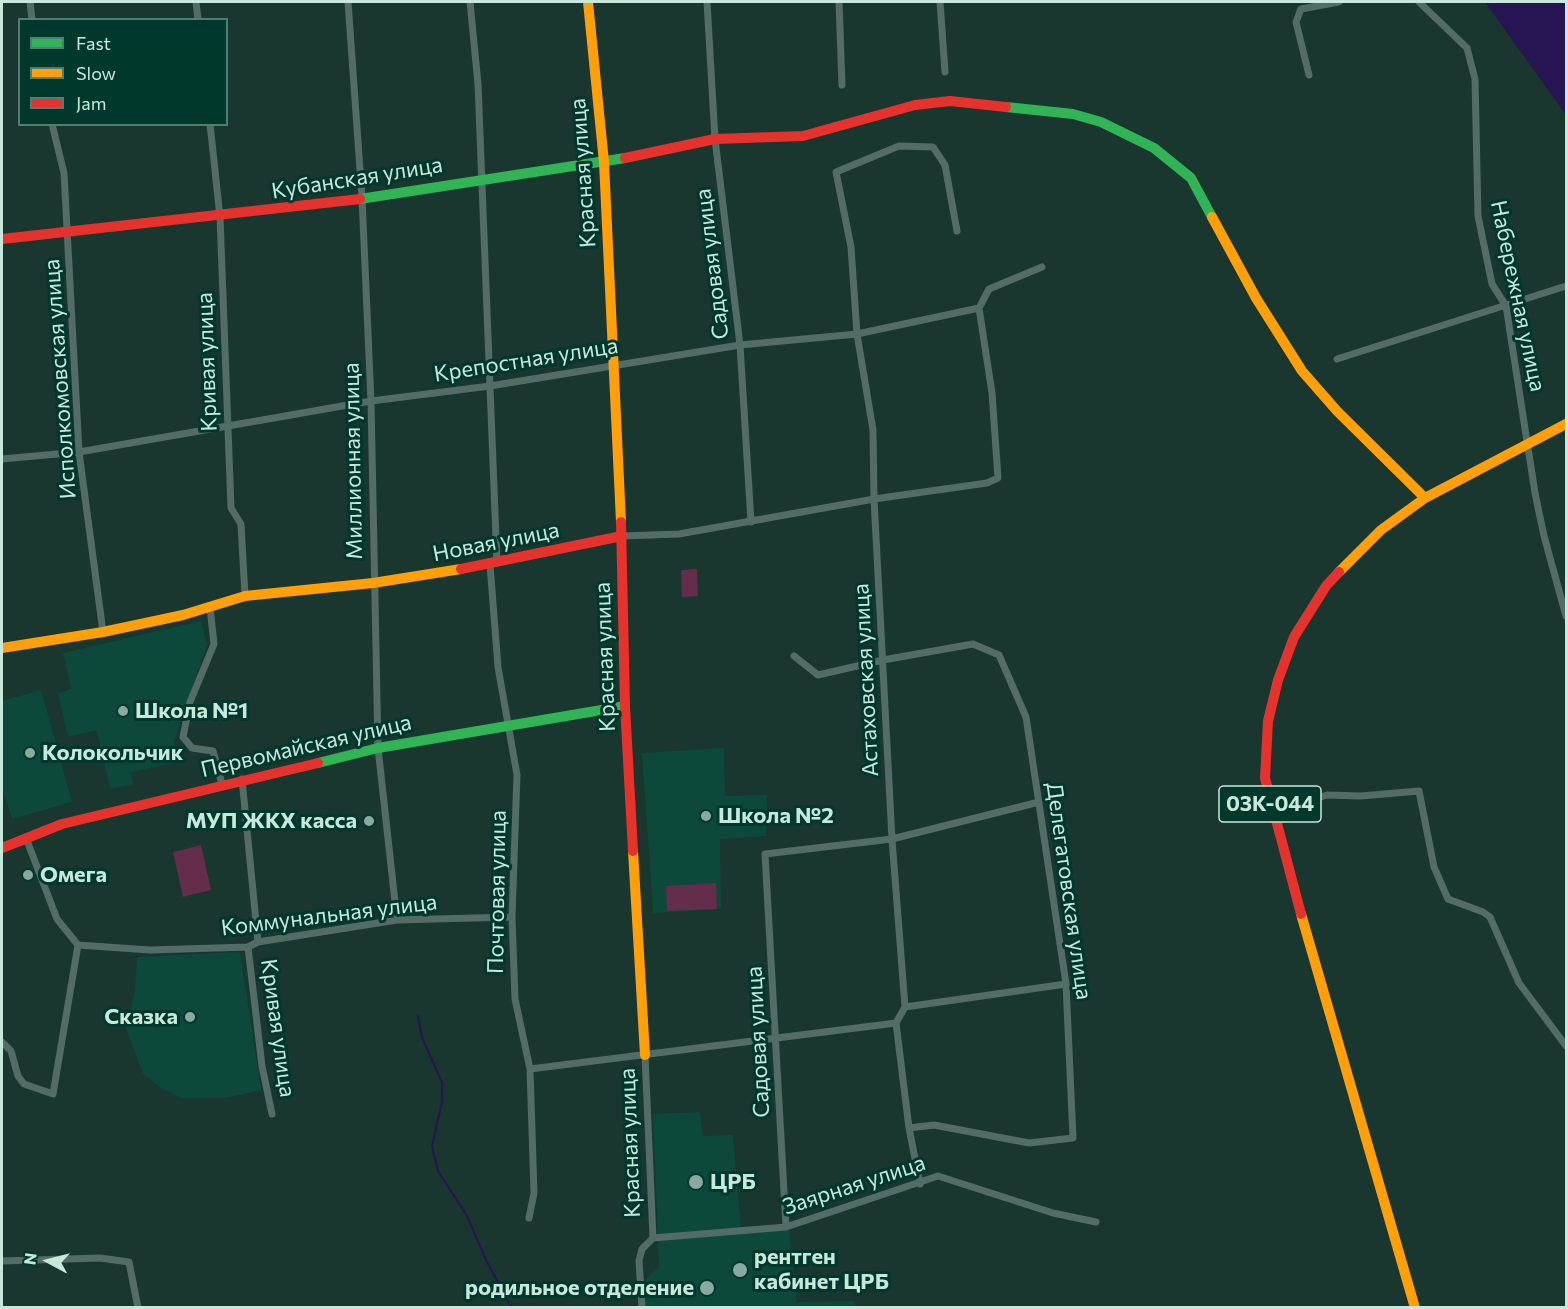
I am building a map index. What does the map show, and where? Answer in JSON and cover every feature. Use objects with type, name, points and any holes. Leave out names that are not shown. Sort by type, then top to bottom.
[{"type":"main road","name":"Красная улица","points":[[588,2],[604,162],[615,364],[622,536],[625,706],[645,1055]]},
{"type":"main road","name":"Кубанская улица","points":[[2,239],[220,217],[362,198],[604,162],[715,139],[803,136],[835,129],[885,111],[950,101],[1073,114],[1124,133],[1154,148],[1191,178],[1256,298],[1302,371],[1337,411],[1425,498]]},
{"type":"main road","name":"03К-044","points":[[1415,1308],[1272,812],[1265,778],[1268,721],[1278,680],[1306,614],[1333,578],[1381,530],[1425,498],[1566,424]]},
{"type":"main road","name":"Новая улица","points":[[2,648],[103,632],[210,607],[245,596],[373,583],[493,564],[622,536]]},
{"type":"main road","name":"Первомайская улица","points":[[2,848],[62,824],[378,748],[625,706]]},
{"type":"street","points":[[30,2],[32,18]]},
{"type":"street","points":[[196,2],[198,18]]},
{"type":"street","name":"Миллионная улица","points":[[348,2],[362,198],[371,401],[378,748],[397,920]]},
{"type":"street","name":"Почтовая улица","points":[[470,2],[478,84],[498,667],[517,776],[512,917],[515,999],[530,1069],[534,1193],[529,1218]]},
{"type":"street","name":"Садовая улица","points":[[707,2],[715,139],[740,345],[751,522]]},
{"type":"street","points":[[839,2],[842,85]]},
{"type":"street","points":[[940,2],[945,72]]},
{"type":"street","points":[[1309,75],[1296,22],[1301,9],[1339,2]]},
{"type":"street","name":"Набережная улица","points":[[1419,2],[1467,48],[1474,79],[1478,216],[1492,284],[1506,306],[1544,536],[1566,616]]},
{"type":"street","name":"Исполкомовская улица","points":[[52,126],[64,173],[79,452],[103,632]]},
{"type":"street","name":"Кривая улица","points":[[210,126],[220,217],[226,428],[231,508],[241,524],[245,596]]},
{"type":"street","name":"Астаховская улица","points":[[905,1007],[892,839],[874,499],[873,430],[857,334],[851,247],[836,172],[899,146],[933,147],[945,165],[957,231]]},
{"type":"street","points":[[979,308],[989,289],[1042,267]]},
{"type":"street","points":[[1337,359],[1566,286]]},
{"type":"street","name":"Крепостная улица","points":[[2,459],[79,452],[371,401],[490,386],[740,345],[857,334],[979,308]]},
{"type":"street","name":"Новая улица","points":[[622,536],[679,534],[874,499],[987,483],[998,478],[992,393],[979,308]]},
{"type":"street","points":[[210,607],[214,644],[190,702],[183,737],[192,748],[213,751],[222,784]]},
{"type":"street","name":"Делегатовская улица","points":[[883,660],[973,644],[999,655],[1026,717],[1066,984],[1073,1138]]},
{"type":"street","points":[[794,656],[818,675],[883,660]]},
{"type":"street","name":"Кривая улица","points":[[242,779],[258,942]]},
{"type":"street","points":[[1272,812],[1327,795],[1361,796],[1419,792],[1434,867],[1448,899],[1483,912],[1490,917],[1519,983],[1566,1046]]},
{"type":"street","points":[[892,839],[1039,802]]},
{"type":"street","points":[[2,1042],[11,1050],[18,1076],[24,1084],[54,1094],[78,945],[57,919],[26,838]]},
{"type":"street","name":"Садовая улица","points":[[786,1227],[765,854],[892,839]]},
{"type":"street","name":"Коммунальная улица","points":[[78,945],[150,950],[248,947],[258,942],[397,920],[512,917]]},
{"type":"street","name":"Кривая улица","points":[[248,947],[262,1066],[272,1114]]},
{"type":"street","points":[[920,1184],[909,1128],[896,1023],[905,1007],[1066,984]]},
{"type":"street","points":[[530,1069],[896,1023]]},
{"type":"street","name":"Красная улица","points":[[642,1308],[639,1261],[642,1249],[653,1238],[645,1055]]},
{"type":"street","name":"Заярная улица","points":[[909,1128],[934,1125],[1029,1143],[1073,1138]]},
{"type":"street","name":"Заярная улица","points":[[653,1238],[786,1227],[920,1184],[938,1176],[1053,1213],[1096,1222]]},
{"type":"street","points":[[2,1261],[100,1258],[129,1262],[138,1308]]},
{"type":"shaded area","points":[[1485,2],[1566,2],[1566,115]]},
{"type":"shaded area","points":[[697,569],[698,596],[682,597],[681,570]]},
{"type":"shaded area","name":"Школа №1","points":[[201,621],[207,645],[174,741],[178,762],[131,772],[133,784],[110,789],[97,730],[68,737],[58,693],[71,689],[63,653]]},
{"type":"shaded area","name":"Колокольчик","points":[[41,690],[72,802],[12,819],[2,787],[2,701]]},
{"type":"shaded area","name":"Школа №2","points":[[724,748],[725,796],[767,795],[766,836],[720,839],[721,909],[653,913],[642,753]]},
{"type":"shaded area","points":[[201,845],[211,890],[183,897],[173,852]]},
{"type":"shaded area","points":[[716,883],[717,909],[667,911],[666,886]]},
{"type":"shaded area","name":"Сказка","points":[[240,952],[261,1090],[225,1098],[182,1098],[161,1088],[143,1074],[126,1029],[135,991],[137,957]]},
{"type":"shaded area","name":"ЦРБ","points":[[700,1112],[703,1136],[733,1135],[741,1228],[789,1230],[797,1302],[853,1301],[855,1307],[645,1307],[644,1281],[659,1267],[653,1114]]},
{"type":"waterway","points":[[418,1016],[422,1038],[442,1082],[442,1102],[432,1146],[438,1171],[467,1216],[487,1262],[512,1308]]},
{"type":"traffic: fast","points":[[1006,107],[1073,114],[1101,122],[1154,148],[1191,178],[1212,217]]},
{"type":"traffic: fast","points":[[360,199],[625,158]]},
{"type":"traffic: fast","points":[[318,763],[378,748],[625,706]]},
{"type":"traffic: slow","points":[[588,2],[604,162],[621,522]]},
{"type":"traffic: slow","points":[[1212,217],[1256,298],[1302,371],[1337,411],[1425,498]]},
{"type":"traffic: slow","points":[[1339,572],[1381,530],[1425,498],[1566,424]]},
{"type":"traffic: slow","points":[[2,648],[103,632],[183,615],[245,596],[373,583],[461,569]]},
{"type":"traffic: slow","points":[[633,851],[645,1055]]},
{"type":"traffic: slow","points":[[1301,914],[1415,1308]]},
{"type":"traffic: jam","points":[[625,158],[715,139],[803,136],[915,105],[950,101],[1006,107]]},
{"type":"traffic: jam","points":[[2,239],[360,199]]},
{"type":"traffic: jam","points":[[621,522],[625,706],[633,851]]},
{"type":"traffic: jam","points":[[461,569],[622,536]]},
{"type":"traffic: jam","points":[[1301,914],[1265,778],[1268,721],[1278,680],[1294,637],[1326,586],[1339,572]]},
{"type":"traffic: jam","points":[[2,848],[62,824],[318,763]]},
{"type":"place","name":"Школа №1","points":[[123,711]]},
{"type":"place","name":"Колокольчик","points":[[30,753]]},
{"type":"place","name":"Школа №2","points":[[706,816]]},
{"type":"place","name":"МУП ЖКХ касса","points":[[369,821]]},
{"type":"place","name":"Омега","points":[[28,875]]},
{"type":"place","name":"Сказка","points":[[190,1017]]},
{"type":"place","name":"ЦРБ","points":[[696,1182]]},
{"type":"place","name":"рентген кабинет ЦРБ","points":[[740,1270]]},
{"type":"place","name":"родильное отделение","points":[[707,1288]]}]
